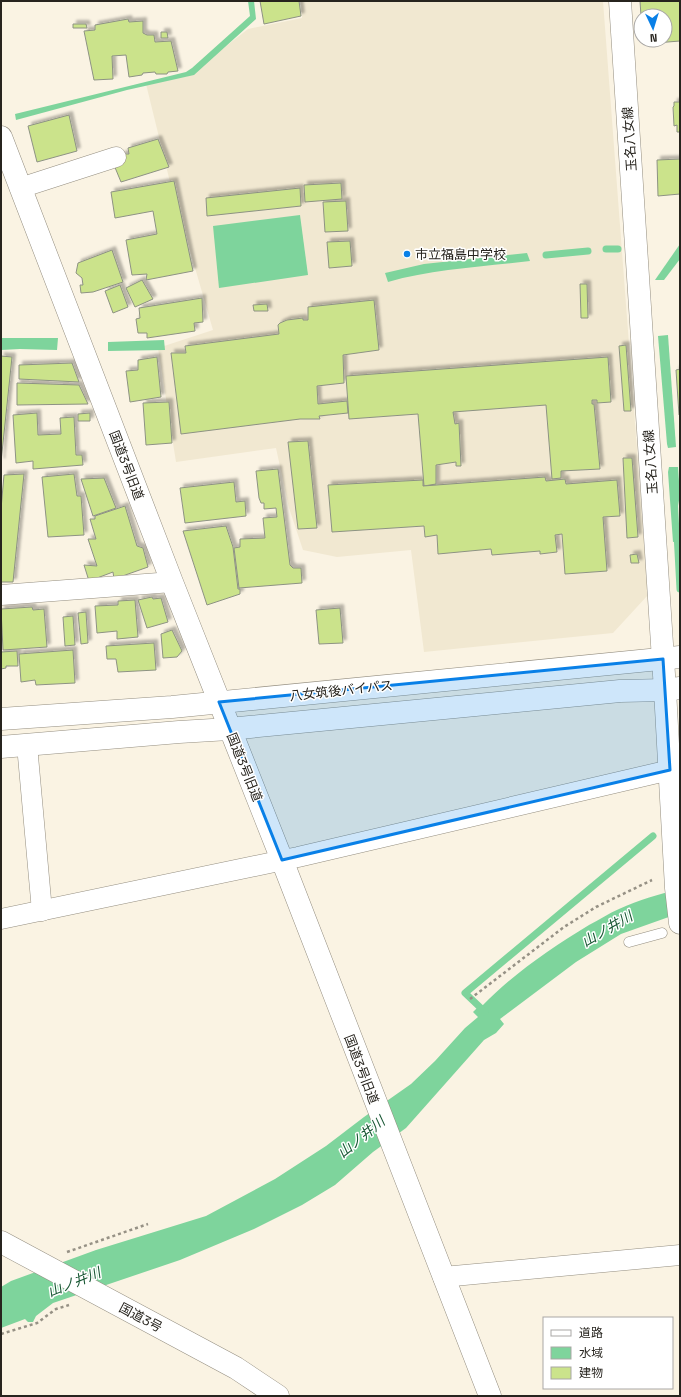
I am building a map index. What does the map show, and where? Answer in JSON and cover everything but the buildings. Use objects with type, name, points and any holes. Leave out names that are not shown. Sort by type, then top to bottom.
[{"type":"main road","name":"玉名八女線","points":[[620,1],[671,658],[672,689],[670,770],[672,875],[680,917],[671,928]]},
{"type":"main road","name":"国道3号旧道","points":[[1,137],[172,582],[282,860],[490,1396]]},
{"type":"main road","name":"八女筑後バイパス","points":[[1,719],[172,707],[671,658]]},
{"type":"main road","points":[[1,747],[230,729],[620,691],[672,689]]},
{"type":"main road","name":"国道3号","points":[[1,1242],[236,1368],[278,1396]]},
{"type":"street","points":[[20,188],[116,156]]},
{"type":"street","points":[[1,595],[172,582]]},
{"type":"street","points":[[27,745],[42,911]]},
{"type":"street","points":[[1,919],[282,860],[670,770]]},
{"type":"street","points":[[443,1277],[680,1255]]},
{"type":"lane","points":[[629,942],[671,928]]},
{"type":"path","points":[[470,999],[564,927],[596,907],[672,875]]},
{"type":"path","points":[[42,1264],[148,1224]]},
{"type":"path","points":[[1,1334],[37,1322],[56,1309],[71,1304]]},
{"type":"highlighted area","points":[[663,659],[670,770],[282,860],[219,702]]},
{"type":"shaded area","name":"市立福島中学校","points":[[301,1],[603,1],[648,595],[613,633],[424,652],[411,550],[337,557],[303,550],[289,508],[276,448],[176,462],[158,348],[213,330],[169,178],[146,84],[188,76],[248,29],[302,18]]},
{"type":"water","points":[[248,1],[254,1],[256,19],[194,75],[127,90],[16,120],[15,114],[186,72],[250,16]]},
{"type":"water","points":[[300,215],[308,275],[219,288],[213,226]]},
{"type":"water","points":[[680,244],[680,259],[664,280],[655,280]]},
{"type":"water","points":[[527,253],[530,261],[440,271],[388,282],[385,273],[424,264]]},
{"type":"water","points":[[668,335],[676,447],[668,448],[658,336]]},
{"type":"water","points":[[1,338],[58,338],[57,350],[1,350]]},
{"type":"water","points":[[164,340],[165,350],[108,351],[108,342]]},
{"type":"water","points":[[669,467],[678,467],[680,495],[678,506],[680,541],[673,542],[668,472]]},
{"type":"water","name":"山ノ井川","points":[[680,889],[680,913],[621,934],[576,962],[500,1019],[504,1024],[496,1033],[484,1040],[406,1128],[373,1152],[335,1185],[302,1205],[254,1229],[180,1260],[53,1303],[36,1316],[33,1322],[28,1322],[25,1319],[1,1328],[1,1287],[11,1281],[96,1250],[206,1216],[275,1179],[326,1146],[411,1084],[435,1061],[465,1028],[478,1017],[473,1012],[480,1005],[482,1006],[519,972],[547,952],[612,912],[642,900]]},
{"type":"waterway","points":[[606,249],[618,249]]},
{"type":"waterway","points":[[546,255],[588,251]]},
{"type":"waterway","points":[[677,533],[680,589]]},
{"type":"waterway","points":[[485,1012],[465,993],[653,836]]},
{"type":"place","name":"市立福島中学校","points":[[407,254]]}]
